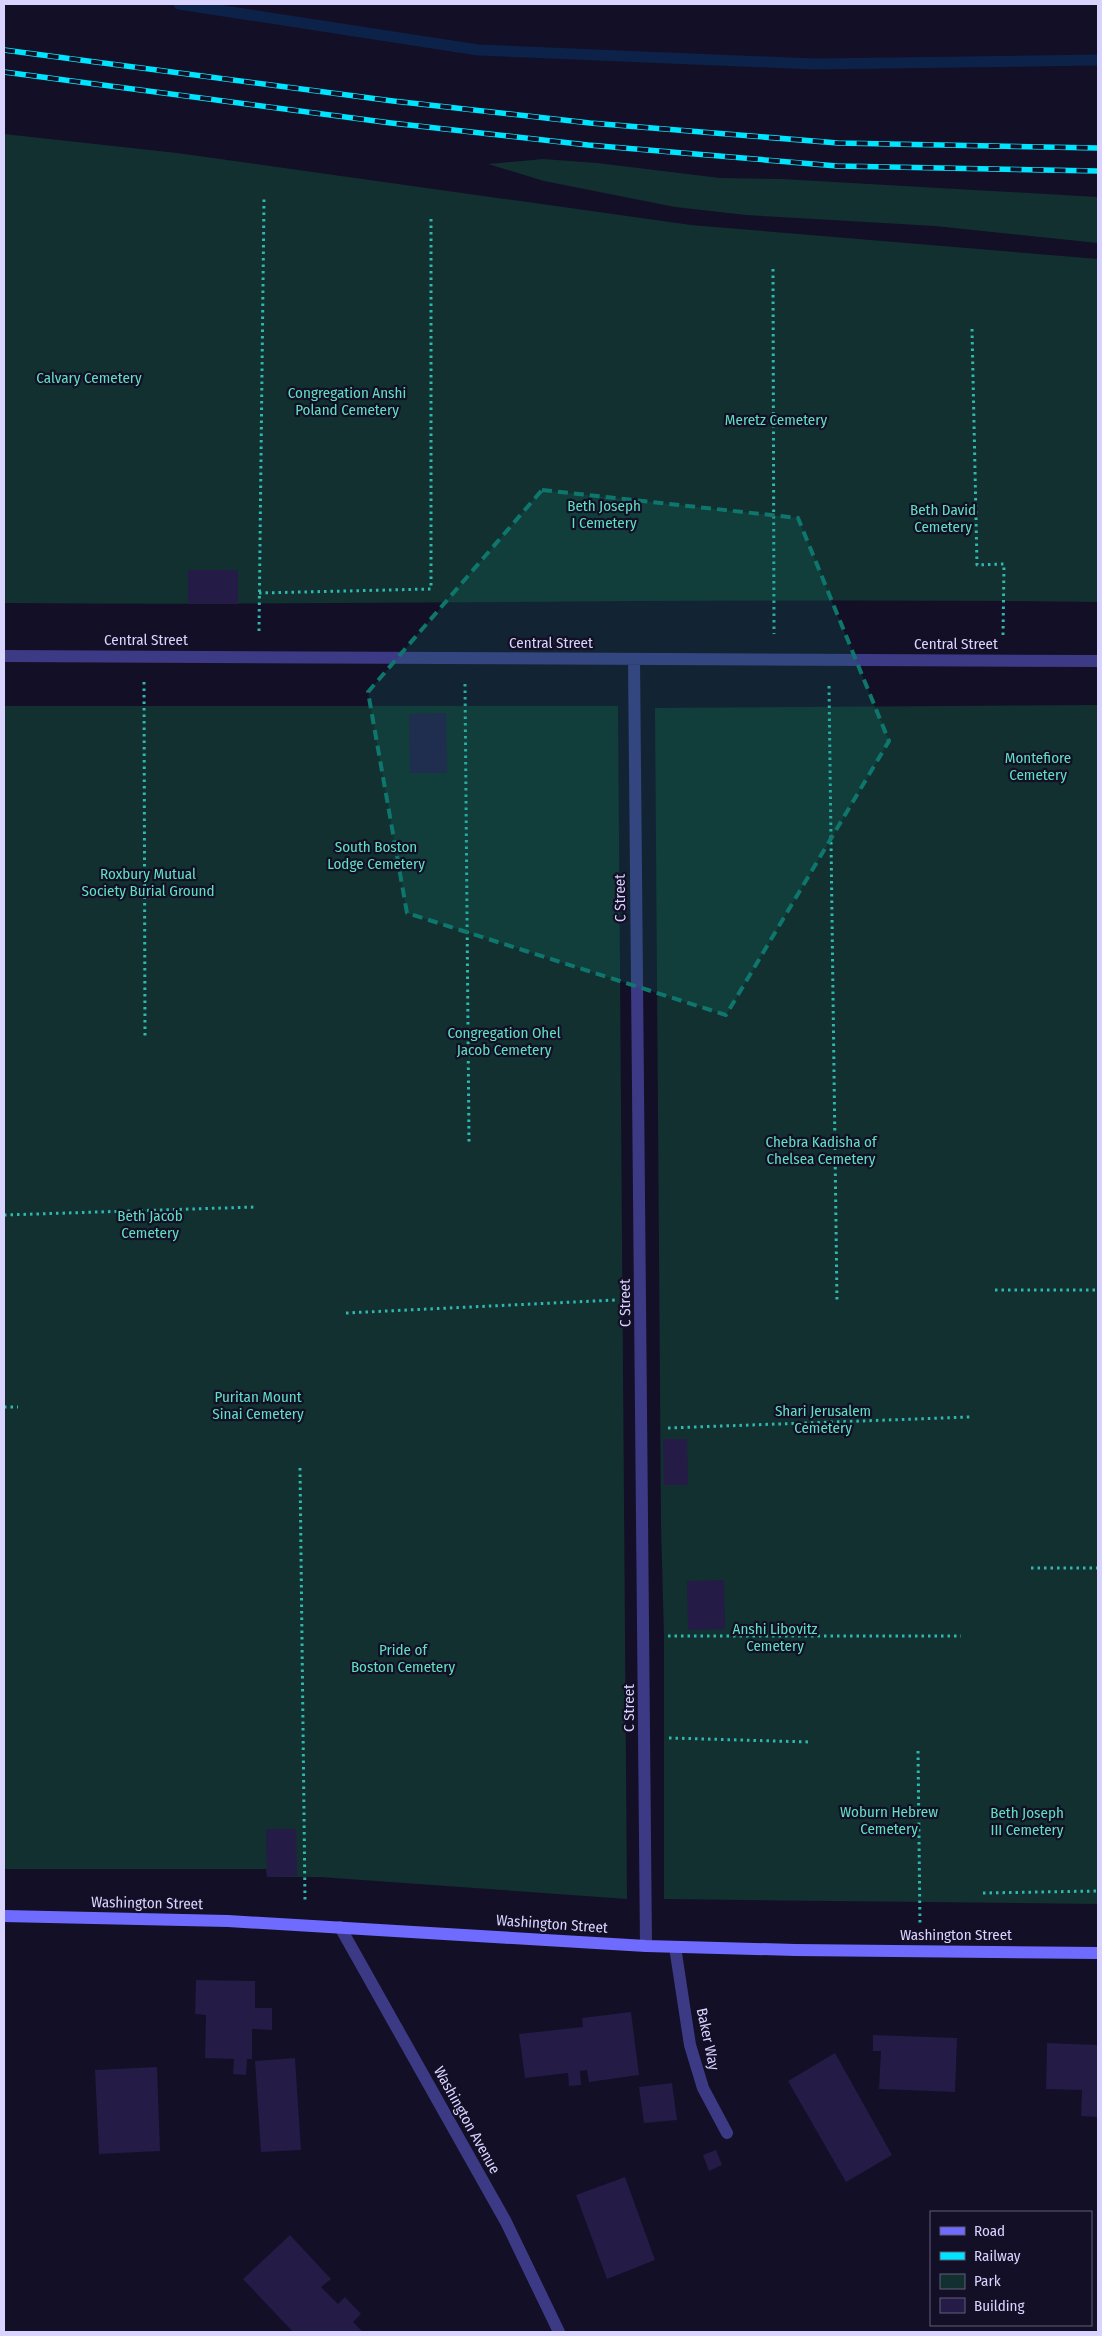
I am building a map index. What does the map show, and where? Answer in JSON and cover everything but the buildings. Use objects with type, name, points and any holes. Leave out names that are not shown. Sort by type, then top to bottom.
[{"type":"main road","name":"Washington Street","points":[[4,1916],[228,1921],[646,1946],[1098,1953]]},
{"type":"street","name":"Central Street","points":[[4,656],[1098,661]]},
{"type":"street","name":"C Street","points":[[634,659],[645,1636],[646,1946]]},
{"type":"street","name":"Washington Avenue","points":[[340,1927],[506,2222],[559,2332]]},
{"type":"street","name":"Baker Way","points":[[675,1946],[690,2045],[703,2088],[727,2133]]},
{"type":"path","points":[[258,657],[264,199]]},
{"type":"path","points":[[259,593],[431,589],[431,215]]},
{"type":"path","points":[[773,269],[773,660]]},
{"type":"path","points":[[972,329],[977,565],[1004,564],[1003,661]]},
{"type":"path","points":[[144,656],[145,1039]]},
{"type":"path","points":[[465,658],[469,1143]]},
{"type":"path","points":[[829,660],[837,1303]]},
{"type":"path","points":[[4,1215],[255,1207]]},
{"type":"path","points":[[995,1290],[1098,1290]]},
{"type":"path","points":[[346,1312],[641,1299]]},
{"type":"path","points":[[4,1408],[18,1407]]},
{"type":"path","points":[[642,1429],[970,1417]]},
{"type":"path","points":[[300,1468],[306,1926]]},
{"type":"path","points":[[1031,1568],[1098,1568]]},
{"type":"path","points":[[645,1636],[961,1636]]},
{"type":"path","points":[[668,1729],[668,1738],[810,1742]]},
{"type":"path","points":[[918,1750],[920,1951]]},
{"type":"path","points":[[983,1893],[1098,1891]]},
{"type":"highlighted area","points":[[542,490],[798,518],[889,741],[726,1015],[407,913],[368,692]]},
{"type":"green space","points":[[4,134],[177,153],[691,225],[1098,259],[1098,602],[824,600],[141,604],[4,603]]},
{"type":"green space","points":[[543,159],[597,163],[720,178],[782,179],[1098,197],[1098,243],[935,226],[746,215],[675,207],[544,181],[488,164]]},
{"type":"green space","points":[[1098,705],[1098,1904],[664,1899],[664,1636],[661,1526],[655,708]]},
{"type":"green space","points":[[4,706],[618,706],[627,1899],[320,1877],[267,1877],[266,1869],[4,1869]]},
{"type":"waterway","points":[[179,4],[478,50],[815,64],[1098,60]]},
{"type":"railway","points":[[4,50],[393,101],[590,123],[838,143],[1098,148]]},
{"type":"railway","points":[[4,72],[391,123],[588,145],[837,166],[1098,171]]},
{"type":"park label","name":"Calvary Cemetery","points":[[89,378]]},
{"type":"park label","name":"Congregation Anshi Poland Cemetery","points":[[347,402]]},
{"type":"park label","name":"Meretz Cemetery","points":[[776,420]]},
{"type":"park label","name":"Beth Joseph I Cemetery","points":[[604,514]]},
{"type":"park label","name":"Beth David Cemetery","points":[[943,518]]},
{"type":"park label","name":"Montefiore Cemetery","points":[[1038,766]]},
{"type":"park label","name":"South Boston Lodge Cemetery","points":[[376,856]]},
{"type":"park label","name":"Roxbury Mutual Society Burial Ground","points":[[148,882]]},
{"type":"park label","name":"Congregation Ohel Jacob Cemetery","points":[[504,1042]]},
{"type":"park label","name":"Chebra Kadisha of Chelsea Cemetery","points":[[821,1150]]},
{"type":"park label","name":"Beth Jacob Cemetery","points":[[150,1224]]},
{"type":"park label","name":"Puritan Mount Sinai Cemetery","points":[[258,1406]]},
{"type":"park label","name":"Shari Jerusalem Cemetery","points":[[823,1420]]},
{"type":"park label","name":"Anshi Libovitz Cemetery","points":[[775,1638]]},
{"type":"park label","name":"Pride of Boston Cemetery","points":[[403,1658]]},
{"type":"park label","name":"Woburn Hebrew Cemetery","points":[[889,1820]]},
{"type":"park label","name":"Beth Joseph III Cemetery","points":[[1027,1822]]}]
